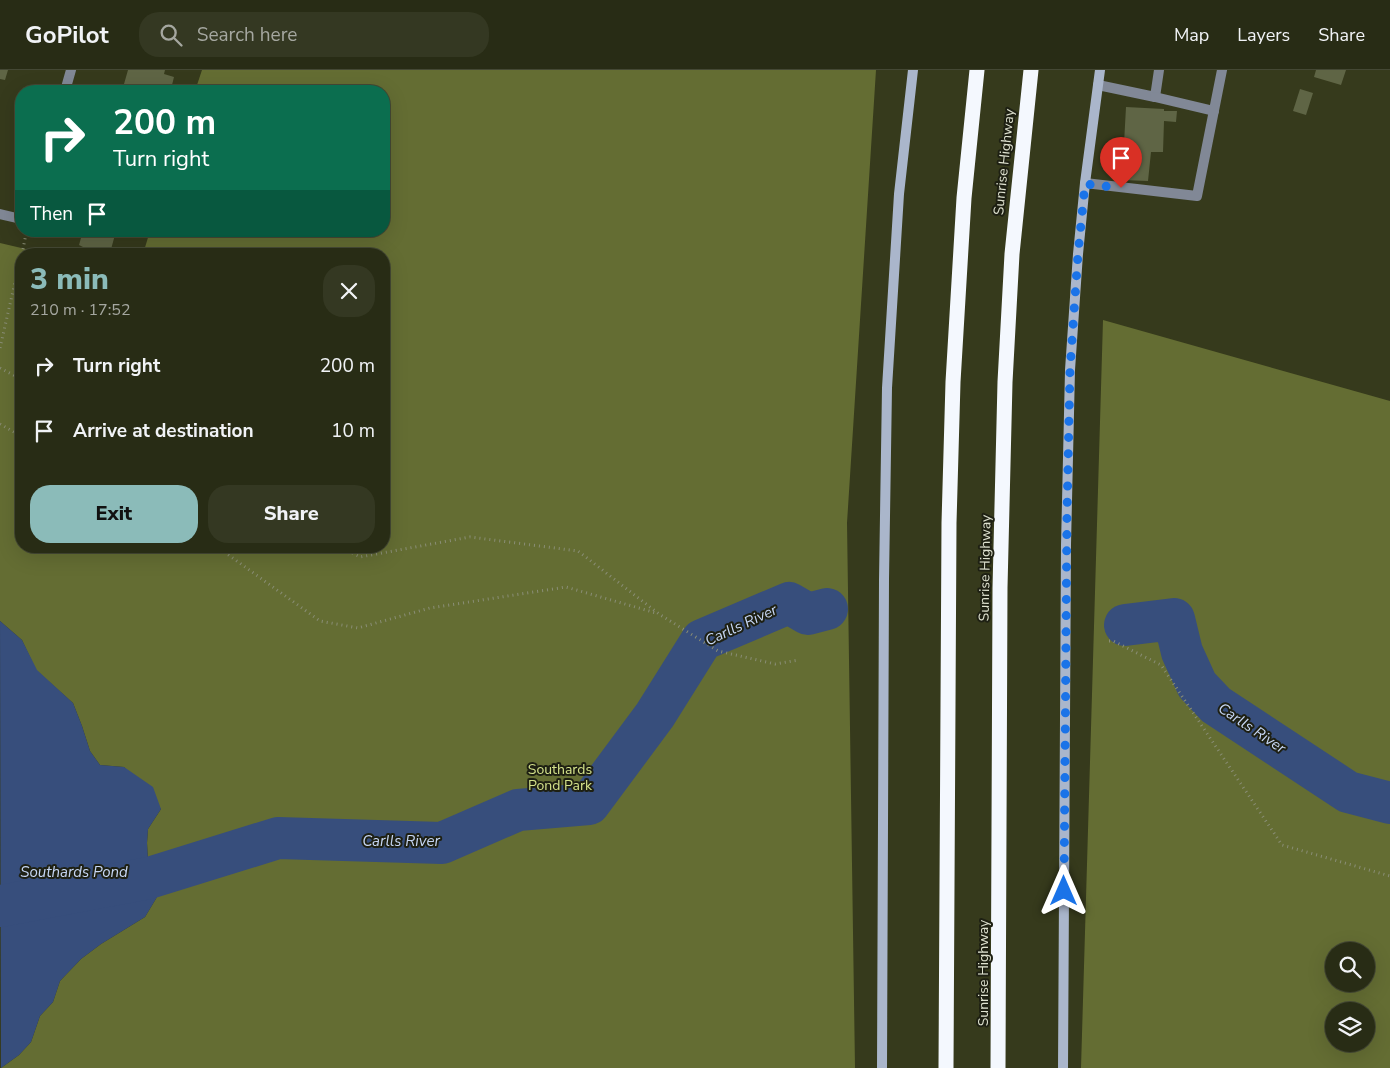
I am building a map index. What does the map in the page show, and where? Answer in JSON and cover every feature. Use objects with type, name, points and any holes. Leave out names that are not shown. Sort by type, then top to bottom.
[{"type":"highway","points":[[946,1068],[949,533],[953,382],[964,198],[977,70]]},
{"type":"highway","name":"Sunrise Highway","points":[[998,1068],[1000,579],[1005,382],[1012,254],[1031,70]]},
{"type":"main road","points":[[882,1068],[884,590],[887,388],[899,194],[913,70]]},
{"type":"main road","points":[[1063,1068],[1067,484],[1070,370],[1085,184],[1100,70]]},
{"type":"street","points":[[67,85],[71,70]]},
{"type":"street","points":[[1155,97],[1159,70]]},
{"type":"street","points":[[1085,184],[1196,196],[1222,70]]},
{"type":"street","points":[[1098,85],[1214,111]]},
{"type":"street","points":[[0,214],[15,218]]},
{"type":"path","points":[[0,348],[15,285]]},
{"type":"path","points":[[0,368],[15,376]]},
{"type":"path","points":[[0,424],[15,433]]},
{"type":"path","points":[[390,552],[470,538],[578,551],[659,614],[718,651],[775,664],[800,660]]},
{"type":"path","points":[[226,553],[320,620],[358,628],[430,608],[566,587],[659,614]]},
{"type":"path","points":[[352,553],[360,557],[383,553]]},
{"type":"path","points":[[1109,641],[1113,641],[1161,665],[1282,846],[1390,876]]},
{"type":"green space","name":"Southards Pond Park","points":[[202,70],[876,70],[847,523],[855,1068],[1,1068],[19,1055],[31,1042],[40,1016],[53,1002],[60,981],[81,959],[101,944],[145,917],[157,897],[149,878],[148,829],[161,809],[124,767],[100,765],[90,751],[73,703],[36,670],[22,640],[0,621],[0,243],[21,248],[15,248],[15,553],[390,553],[390,248],[145,248],[148,237],[390,237],[390,85],[197,85]]},
{"type":"green space","points":[[1103,320],[1390,401],[1390,1068],[1081,1068]]},
{"type":"water","name":"Southards Pond","points":[[0,621],[22,640],[37,670],[73,703],[90,751],[100,765],[124,767],[153,787],[161,809],[148,829],[149,878],[157,897],[145,917],[101,944],[81,959],[60,981],[53,1002],[40,1016],[31,1042],[19,1055],[1,1068]]},
{"type":"building","points":[[0,70],[8,70],[5,80],[0,79]]},
{"type":"building","points":[[128,70],[165,70],[164,74],[174,77],[172,85],[124,85]]},
{"type":"building","points":[[1316,70],[1346,70],[1341,85],[1314,77]]},
{"type":"building","points":[[1300,89],[1313,93],[1306,115],[1293,111]]},
{"type":"building","points":[[1126,107],[1177,111],[1176,122],[1164,121],[1163,152],[1151,152],[1148,181],[1122,180]]},
{"type":"building","points":[[81,237],[114,237],[111,248],[83,248],[79,245]]},
{"type":"waterway","name":"Carlls River","points":[[0,906],[149,878],[278,838],[442,843],[518,810],[589,804],[655,715],[702,640],[789,603],[808,614],[827,609]]},
{"type":"waterway","name":"Carlls River","points":[[1125,625],[1174,619],[1182,652],[1197,685],[1216,705],[1348,792],[1390,803]]},
{"type":"route","points":[[1064,891],[1067,484],[1070,370],[1078,254],[1085,184],[1121,188]]}]
